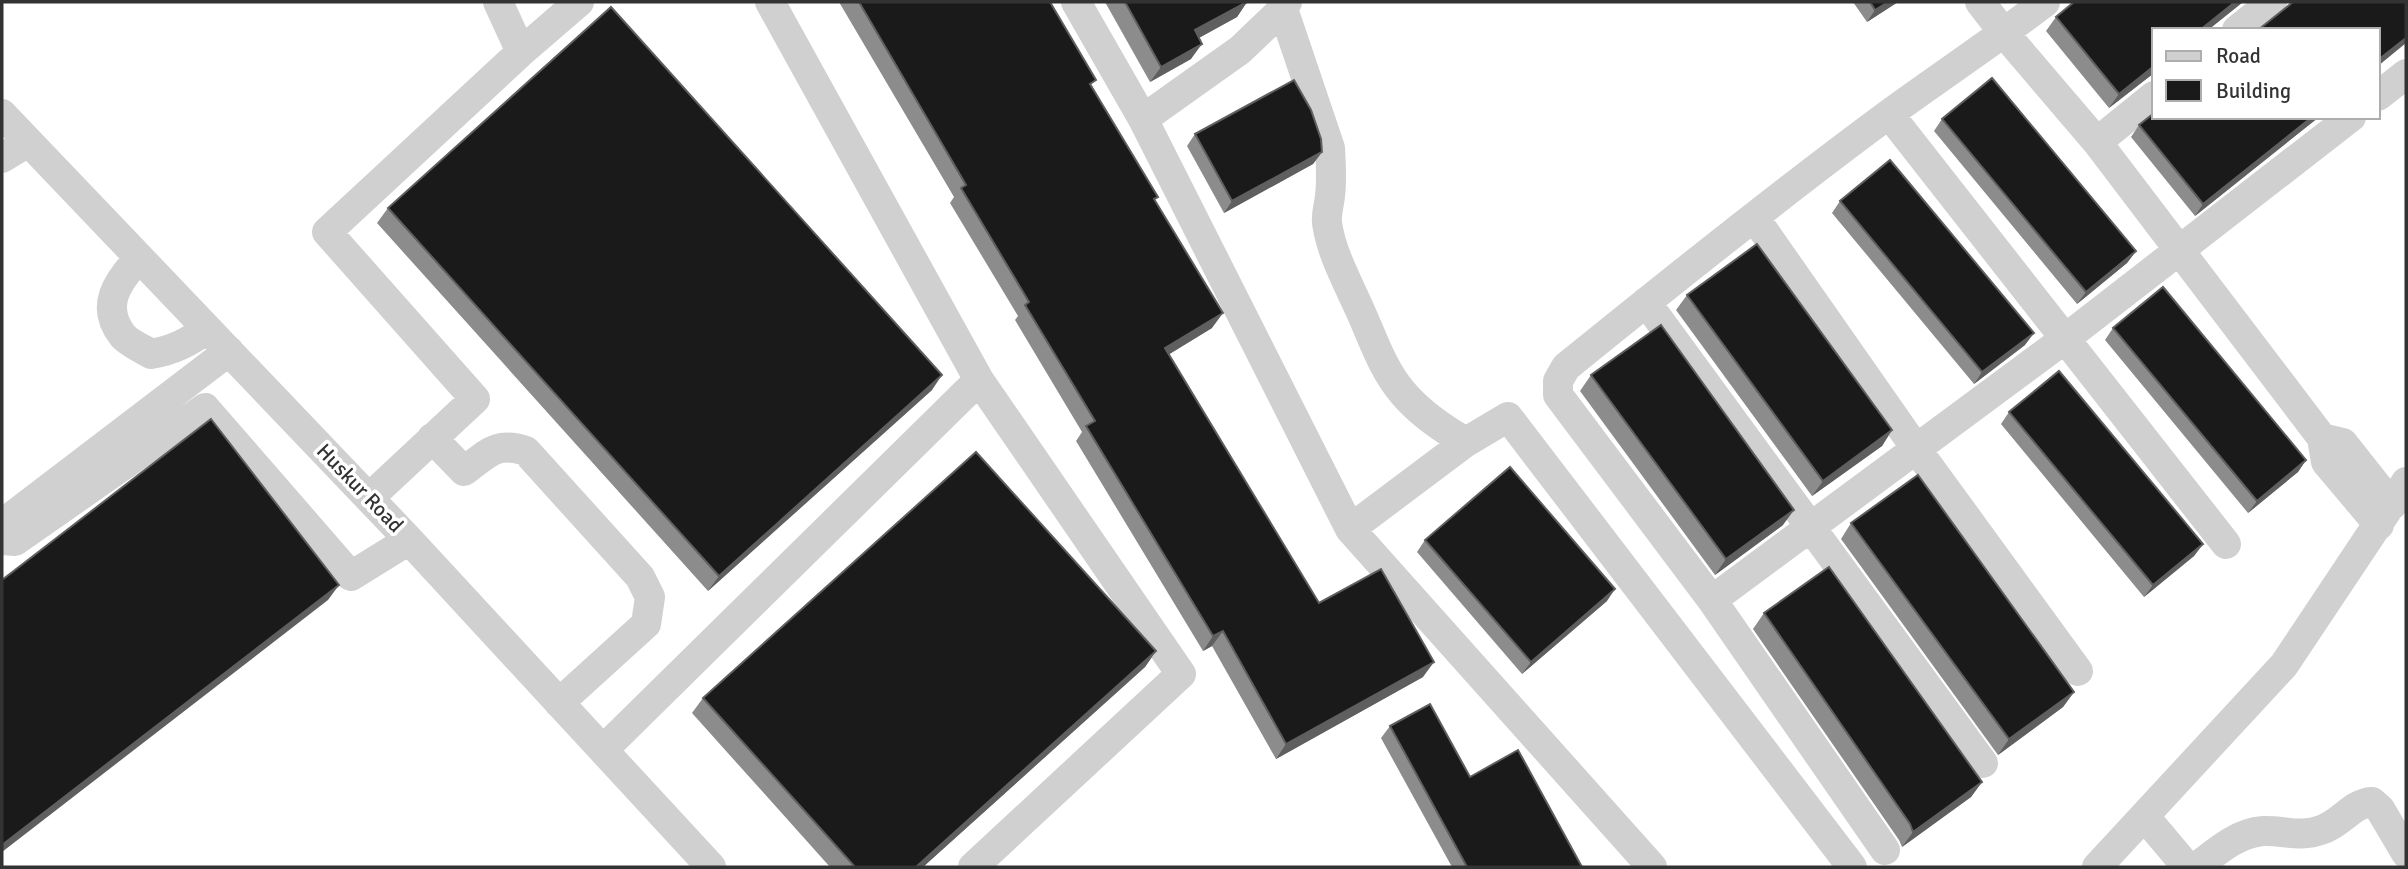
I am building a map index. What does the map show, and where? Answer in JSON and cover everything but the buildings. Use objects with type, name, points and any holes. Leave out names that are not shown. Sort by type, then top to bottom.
[{"type":"street","points":[[498,2],[521,52]]},
{"type":"street","points":[[369,498],[475,399],[327,232],[521,52],[579,2]]},
{"type":"street","points":[[770,2],[979,380],[1181,674],[973,867]]},
{"type":"street","points":[[1076,2],[1143,119],[1350,529],[1653,867]]},
{"type":"street","points":[[1980,2],[2097,142],[2322,438],[2326,462],[2392,504],[2284,665],[2097,867]]},
{"type":"street","points":[[1885,850],[1712,600],[1558,395],[1558,381],[1566,368],[1754,217],[1889,114],[2045,2]]},
{"type":"street","points":[[2240,28],[2272,2]]},
{"type":"street","points":[[1143,119],[1240,50],[1285,5],[1330,148],[1332,172],[1330,200],[1326,210],[1335,253],[1383,363],[1394,382],[1414,405],[1466,442]]},
{"type":"street","points":[[2380,94],[2406,74]]},
{"type":"street","points":[[2097,142],[2152,98]]},
{"type":"street","name":"Huskur Road","points":[[2,114],[410,540],[711,867]]},
{"type":"street","points":[[1889,114],[2226,544]]},
{"type":"street","points":[[1712,600],[2066,338],[2348,119]]},
{"type":"street","points":[[2,158],[28,142]]},
{"type":"street","points":[[1754,217],[1917,450],[2078,671]]},
{"type":"street","points":[[139,258],[113,292],[111,312],[124,337],[151,354],[172,350],[207,329]]},
{"type":"street","points":[[1646,302],[1983,763]]},
{"type":"street","points":[[2,524],[229,351]]},
{"type":"street","points":[[603,750],[979,380]]},
{"type":"street","points":[[2,540],[15,541],[205,408],[351,576],[410,540]]},
{"type":"street","points":[[1350,529],[1466,442],[1508,417],[1852,867]]},
{"type":"street","points":[[432,438],[464,471],[497,447],[512,446],[526,451],[640,577],[650,597],[646,624],[559,703]]},
{"type":"street","points":[[2197,867],[2233,840],[2262,831],[2295,835],[2325,830],[2364,803],[2372,802],[2380,809],[2406,853]]},
{"type":"street","points":[[2145,817],[2187,867]]}]
